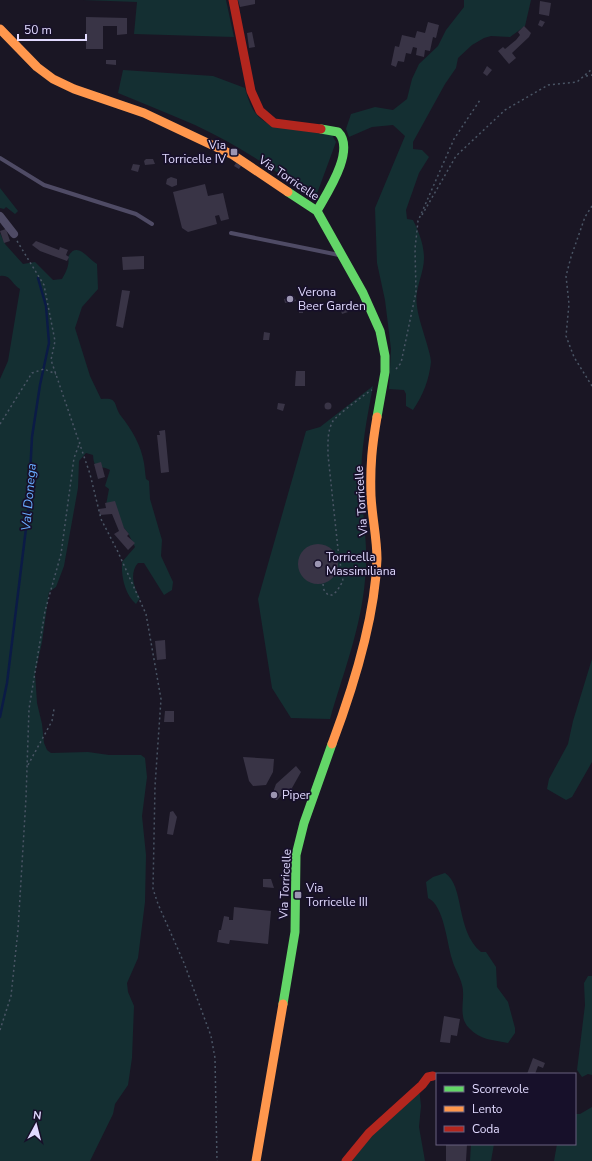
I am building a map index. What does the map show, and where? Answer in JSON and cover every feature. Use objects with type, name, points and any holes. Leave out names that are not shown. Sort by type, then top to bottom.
[{"type":"street","points":[[233,0],[251,92],[260,111],[274,123],[337,131],[342,135],[345,143],[344,155],[317,211]]},
{"type":"street","name":"Via Torricelle","points":[[0,29],[37,67],[53,79],[74,89],[144,113],[233,155],[317,211],[362,293],[380,331],[384,356],[384,383],[370,460],[371,497],[377,557],[374,593],[350,695],[304,823],[296,856],[295,932],[256,1161]]},
{"type":"street","points":[[0,216],[14,234]]},
{"type":"street","points":[[346,1161],[370,1133],[422,1085],[428,1077],[433,1076]]},
{"type":"lane","points":[[0,158],[44,184],[136,214],[152,224]]},
{"type":"lane","points":[[232,233],[341,256]]},
{"type":"path","points":[[418,221],[456,156],[505,110],[548,85],[577,82],[592,69]]},
{"type":"path","points":[[584,76],[592,75]]},
{"type":"path","points":[[323,584],[324,590],[328,595],[332,595],[343,581],[328,455],[330,431],[334,421],[370,391],[384,383],[401,363],[416,292],[415,250],[418,221],[454,139],[480,100]]},
{"type":"path","points":[[592,206],[585,217],[575,244],[566,276],[569,304],[566,336],[574,357],[592,386]]},
{"type":"path","points":[[14,234],[24,254],[44,285],[55,341],[51,360],[80,442],[90,474],[101,520],[118,552],[146,614],[161,699],[155,786],[153,889],[184,963],[211,1036],[215,1058],[217,1161]]},
{"type":"path","points":[[0,424],[27,384],[32,373],[44,369],[56,374]]},
{"type":"path","points":[[0,1030],[11,996],[18,930],[29,708],[45,611],[61,554],[74,458],[80,442]]},
{"type":"path","points":[[27,767],[52,721],[54,709]]},
{"type":"green space","points":[[83,0],[226,0],[234,37],[134,34],[137,2]]},
{"type":"green space","points":[[464,0],[531,0],[525,26],[510,37],[491,36],[484,38],[472,45],[458,58],[456,68],[445,84],[413,142],[413,149],[422,150],[429,157],[419,173],[406,210],[407,219],[413,220],[423,248],[424,264],[416,300],[431,362],[425,387],[413,410],[406,406],[406,394],[404,390],[389,389],[391,349],[385,300],[377,263],[375,208],[405,136],[393,125],[372,127],[349,137],[346,129],[351,114],[375,107],[393,110],[407,99],[412,79],[419,64],[438,46],[446,30],[464,7]]},
{"type":"green space","points":[[123,70],[213,76],[245,88],[249,100],[257,115],[271,125],[332,135],[336,142],[315,199],[286,178],[227,141],[195,125],[118,93]]},
{"type":"green space","points":[[0,188],[18,211],[15,214],[6,207],[4,209],[0,208]]},
{"type":"green space","points":[[0,233],[5,244],[23,264],[35,262],[53,280],[62,279],[68,266],[68,257],[71,252],[75,250],[79,250],[97,264],[98,289],[82,307],[75,328],[90,376],[101,399],[111,399],[115,403],[119,412],[136,438],[141,450],[146,479],[149,481],[150,499],[162,540],[161,556],[173,582],[172,590],[164,595],[144,563],[138,563],[135,567],[133,580],[140,598],[136,604],[129,596],[124,585],[122,562],[135,547],[128,533],[106,505],[109,489],[105,486],[110,470],[96,465],[93,455],[86,453],[79,461],[78,488],[64,566],[56,587],[49,592],[42,642],[35,673],[37,703],[42,724],[44,743],[47,750],[51,753],[88,752],[109,755],[141,755],[145,758],[147,777],[142,816],[146,855],[145,902],[138,958],[127,983],[128,992],[134,1006],[132,1058],[128,1085],[115,1104],[113,1114],[90,1161],[0,1161],[0,379],[8,361],[20,289],[9,278],[0,276]]},
{"type":"green space","points":[[373,386],[362,456],[361,480],[366,543],[366,568],[363,598],[356,633],[330,719],[291,718],[272,688],[258,599],[306,431],[320,427]]},
{"type":"green space","points":[[592,659],[592,762],[572,797],[566,800],[547,789],[549,779],[568,744],[573,721]]},
{"type":"green space","points":[[445,873],[451,879],[455,888],[467,932],[473,943],[481,952],[486,952],[496,967],[497,987],[508,1002],[515,1028],[515,1033],[508,1043],[487,1039],[478,1035],[469,1028],[463,1018],[463,990],[461,982],[453,962],[438,908],[428,898],[426,882],[433,877]]},
{"type":"green space","points":[[588,976],[592,976],[592,1075],[588,1074],[582,1077],[577,1070],[585,1005],[584,983]]},
{"type":"green space","points":[[419,1087],[421,1106],[419,1127],[425,1161],[343,1161]]},
{"type":"green space","points":[[592,1107],[592,1161],[554,1161],[557,1145],[576,1145],[576,1114],[580,1114]]},
{"type":"green space","points":[[471,1145],[494,1145],[491,1161],[470,1161]]},
{"type":"building","points":[[238,0],[255,0],[255,4],[240,7]]},
{"type":"building","points":[[540,1],[551,3],[549,16],[539,14]]},
{"type":"building","points":[[86,17],[127,18],[127,34],[117,35],[117,26],[103,26],[103,49],[86,49]]},
{"type":"building","points":[[540,20],[545,22],[542,27],[538,25]]},
{"type":"building","points":[[428,22],[439,25],[436,38],[433,37],[430,51],[425,50],[424,57],[416,55],[417,48],[413,47],[411,54],[406,53],[404,62],[398,61],[396,67],[391,65],[395,46],[399,47],[402,35],[415,38],[417,31],[425,33]]},
{"type":"building","points":[[524,26],[531,33],[529,37],[512,53],[516,58],[509,64],[498,51],[503,47],[505,49],[516,40],[520,35],[518,32]]},
{"type":"building","points":[[252,32],[255,47],[249,48],[247,33]]},
{"type":"building","points":[[106,60],[116,60],[116,65],[106,64]]},
{"type":"building","points":[[487,66],[492,70],[487,76],[483,73]]},
{"type":"building","points":[[146,159],[153,159],[155,164],[145,165],[144,161]]},
{"type":"building","points":[[236,163],[241,166],[239,169],[234,166]]},
{"type":"building","points":[[133,164],[140,165],[138,172],[131,170]]},
{"type":"building","points":[[171,177],[177,179],[177,185],[172,187],[166,184],[167,179]]},
{"type":"building","points":[[205,184],[208,196],[223,193],[229,219],[221,221],[219,215],[215,216],[217,224],[188,232],[182,228],[173,192]]},
{"type":"building","points":[[6,229],[10,241],[4,243],[0,231]]},
{"type":"building","points":[[36,241],[59,250],[60,247],[68,250],[66,255],[69,257],[67,261],[40,251],[32,245]]},
{"type":"building","points":[[144,256],[144,269],[123,270],[122,257]]},
{"type":"building","points":[[122,290],[130,291],[123,328],[116,326]]},
{"type":"building","points":[[294,296],[296,301],[285,303],[284,299]]},
{"type":"building","points":[[346,305],[348,312],[342,314],[340,308]]},
{"type":"building","points":[[299,308],[303,308],[303,313],[299,313]]},
{"type":"building","points":[[264,332],[270,333],[269,340],[263,340]]},
{"type":"building","points":[[296,371],[305,371],[305,386],[295,386]]},
{"type":"building","points":[[278,403],[285,404],[283,411],[277,409]]},
{"type":"building","points":[[328,403],[331,406],[328,409],[325,406]]},
{"type":"building","points":[[165,430],[169,472],[161,473],[157,435],[160,435],[159,431]]},
{"type":"building","points":[[101,462],[105,477],[98,479],[94,464]]},
{"type":"building","points":[[115,501],[124,528],[129,534],[127,536],[135,543],[128,550],[114,534],[119,531],[112,514],[100,515],[99,509],[106,508],[105,503]]},
{"type":"building","name":"Torricella Massimiliana","points":[[322,544],[329,547],[335,553],[338,564],[337,572],[329,581],[322,584],[314,584],[307,581],[299,572],[298,560],[301,553],[310,545]]},
{"type":"building","points":[[165,640],[166,659],[157,660],[155,641]]},
{"type":"building","points":[[165,711],[174,711],[174,722],[164,722]]},
{"type":"building","points":[[243,757],[274,759],[273,772],[266,785],[253,786],[249,781]]},
{"type":"building","points":[[296,766],[301,772],[292,788],[293,791],[285,798],[282,795],[277,800],[271,798],[276,784]]},
{"type":"building","points":[[173,811],[177,817],[173,835],[167,834],[170,812]]},
{"type":"building","points":[[263,879],[271,879],[274,888],[263,887]]},
{"type":"building","points":[[234,907],[271,911],[268,944],[230,940],[229,944],[217,942],[224,916],[229,917],[229,920],[233,920]]},
{"type":"building","points":[[444,1016],[460,1019],[457,1036],[451,1035],[450,1043],[440,1042]]},
{"type":"building","points":[[533,1058],[545,1063],[543,1068],[538,1066],[535,1073],[527,1073]]},
{"type":"building","points":[[446,1145],[467,1145],[466,1161],[446,1161]]},
{"type":"waterway","name":"Val Donega","points":[[0,717],[7,683],[28,512],[32,437],[40,385],[49,343],[46,306],[38,278]]},
{"type":"traffic: fast","points":[[317,211],[338,172],[344,149],[343,140],[338,132],[321,129]]},
{"type":"traffic: fast","points":[[288,192],[317,211],[363,293],[380,331],[385,356],[385,372],[377,417]]},
{"type":"traffic: fast","points":[[283,1004],[295,932],[296,855],[304,823],[332,744]]},
{"type":"traffic: slow","points":[[0,29],[37,67],[53,79],[74,89],[144,113],[233,155],[288,192]]},
{"type":"traffic: slow","points":[[332,744],[348,700],[362,653],[372,605],[377,551],[371,496],[371,475],[377,417]]},
{"type":"traffic: slow","points":[[256,1161],[283,1004]]},
{"type":"traffic: jam","points":[[233,0],[251,91],[260,111],[274,123],[321,129]]},
{"type":"traffic: jam","points":[[346,1161],[369,1133],[422,1085],[428,1077],[433,1076]]},
{"type":"place","name":"Via Torricelle IV","points":[[234,152]]},
{"type":"place","name":"Verona Beer Garden","points":[[290,299]]},
{"type":"place","name":"Torricella Massimiliana","points":[[318,564]]},
{"type":"place","name":"Piper","points":[[274,795]]},
{"type":"place","name":"Via Torricelle III","points":[[298,895]]}]
